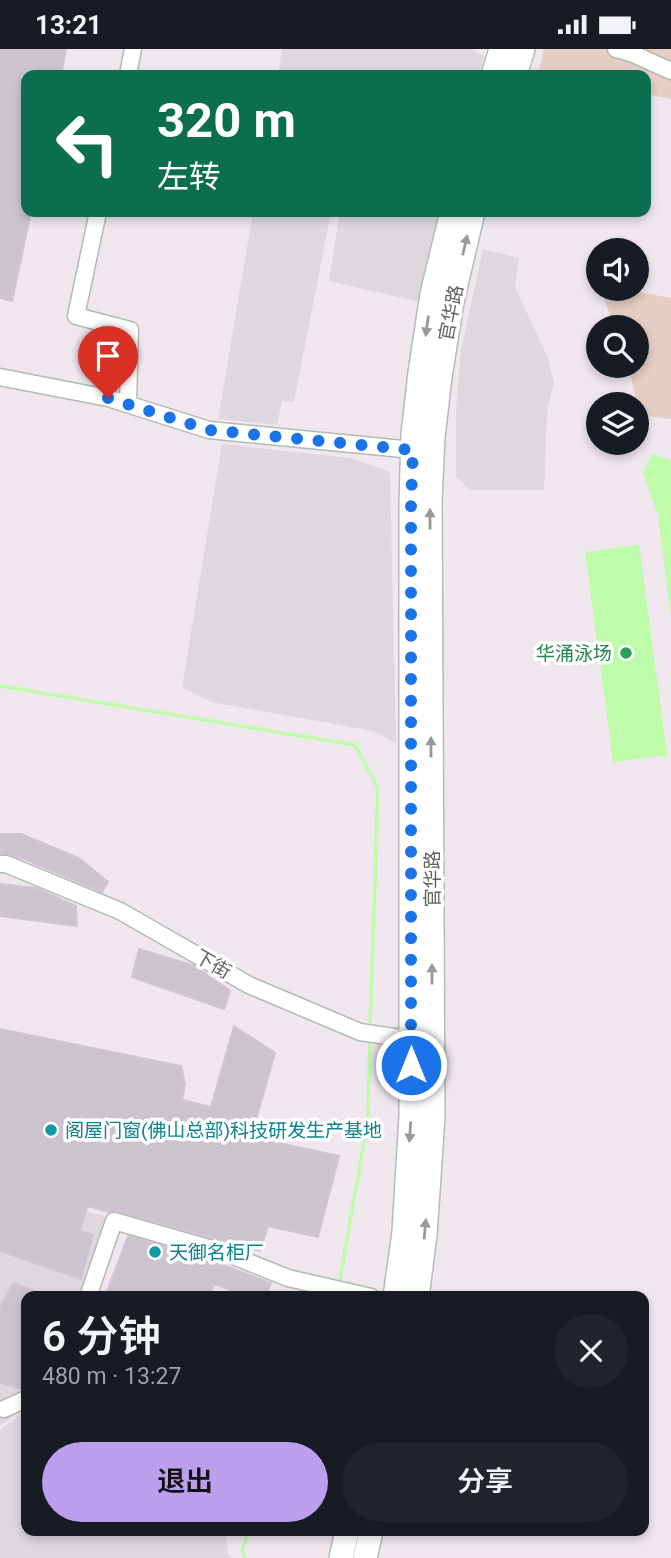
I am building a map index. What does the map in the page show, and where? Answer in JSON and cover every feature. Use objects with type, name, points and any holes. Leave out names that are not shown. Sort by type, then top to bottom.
[{"type":"main road","points":[[497,70],[515,50]]},
{"type":"main road","points":[[515,50],[515,70]]},
{"type":"main road","name":"官华路","points":[[417,1291],[425,1235],[433,1117],[422,1041],[411,503],[420,373],[432,293],[451,217]]},
{"type":"main road","name":"官华路","points":[[396,1291],[422,1041],[433,437],[452,302],[472,217]]},
{"type":"main road","points":[[341,1558],[346,1536]]},
{"type":"main road","points":[[365,1558],[370,1536]]},
{"type":"street","points":[[129,70],[133,49]]},
{"type":"street","points":[[616,49],[671,71]]},
{"type":"street","points":[[97,217],[76,316],[130,330],[128,404]]},
{"type":"street","points":[[0,377],[108,398],[209,430],[413,450]]},
{"type":"street","name":"下街","points":[[0,864],[6,864],[120,911],[249,985],[360,1032],[422,1041]]},
{"type":"street","points":[[90,1291],[114,1221],[226,1253],[288,1279],[343,1291]]},
{"type":"street","points":[[4,1409],[21,1401]]},
{"type":"shaded area","points":[[282,49],[471,49],[484,56],[480,70],[279,70]]},
{"type":"shaded area","points":[[544,49],[671,49],[671,99],[651,95],[651,70],[539,70]]},
{"type":"shaded area","points":[[252,217],[330,217],[294,402],[282,401],[277,425],[218,419]]},
{"type":"shaded area","points":[[339,217],[442,217],[420,302],[329,281]]},
{"type":"shaded area","points":[[483,249],[519,258],[515,287],[547,356],[554,383],[547,412],[544,490],[470,490],[456,476],[456,408],[461,350]]},
{"type":"shaded area","points":[[649,294],[671,298],[671,419],[649,416],[649,392],[634,392],[631,378],[649,378],[649,315],[610,315],[605,301],[649,301]]},
{"type":"shaded area","points":[[222,444],[351,458],[390,472],[396,743],[374,731],[211,702],[182,687]]},
{"type":"shaded area","points":[[652,454],[671,460],[671,617],[658,515],[643,473]]},
{"type":"shaded area","name":"华涌泳场","points":[[639,545],[667,755],[613,762],[585,552]]},
{"type":"shaded area","points":[[0,1166],[92,1185],[88,1212],[121,1220],[98,1291],[21,1291],[21,1411],[0,1426]]},
{"type":"shaded area","points":[[21,1414],[21,1536],[226,1536],[228,1555],[232,1558],[0,1558],[0,1430]]},
{"type":"building","points":[[0,49],[66,49],[62,70],[21,70],[21,217],[30,217],[12,301],[0,298]]},
{"type":"building","points":[[0,834],[21,834],[79,858],[108,882],[102,892],[24,859],[0,853]]},
{"type":"building","points":[[0,884],[36,888],[76,906],[77,926],[0,916]]},
{"type":"building","points":[[139,949],[195,966],[230,991],[224,1009],[132,977]]},
{"type":"building","points":[[234,1026],[275,1053],[251,1137],[339,1156],[318,1237],[268,1226],[260,1251],[117,1211],[109,1212],[87,1206],[80,1231],[93,1235],[81,1279],[0,1251],[0,1029],[181,1066],[185,1084],[182,1100],[211,1107]]},
{"type":"building","name":"天御名柜厂","points":[[128,1236],[208,1259],[271,1283],[268,1291],[233,1291],[214,1284],[211,1291],[107,1291]]},
{"type":"building","points":[[13,1283],[35,1291],[21,1291],[21,1388],[0,1383],[0,1308]]},
{"type":"waterway","points":[[0,686],[355,745],[378,788],[370,1028]]},
{"type":"waterway","points":[[339,1285],[368,1119],[370,1039]]},
{"type":"waterway","points":[[245,1558],[242,1550],[247,1536]]},
{"type":"place","name":"华涌泳场","points":[[626,653]]},
{"type":"place","name":"阁屋门窗(佛山总部)科技研发生产基地","points":[[51,1130]]},
{"type":"place","name":"天御名柜厂","points":[[155,1252]]},
{"type":"route","points":[[108,398],[209,430],[413,450],[411,1065]]}]
